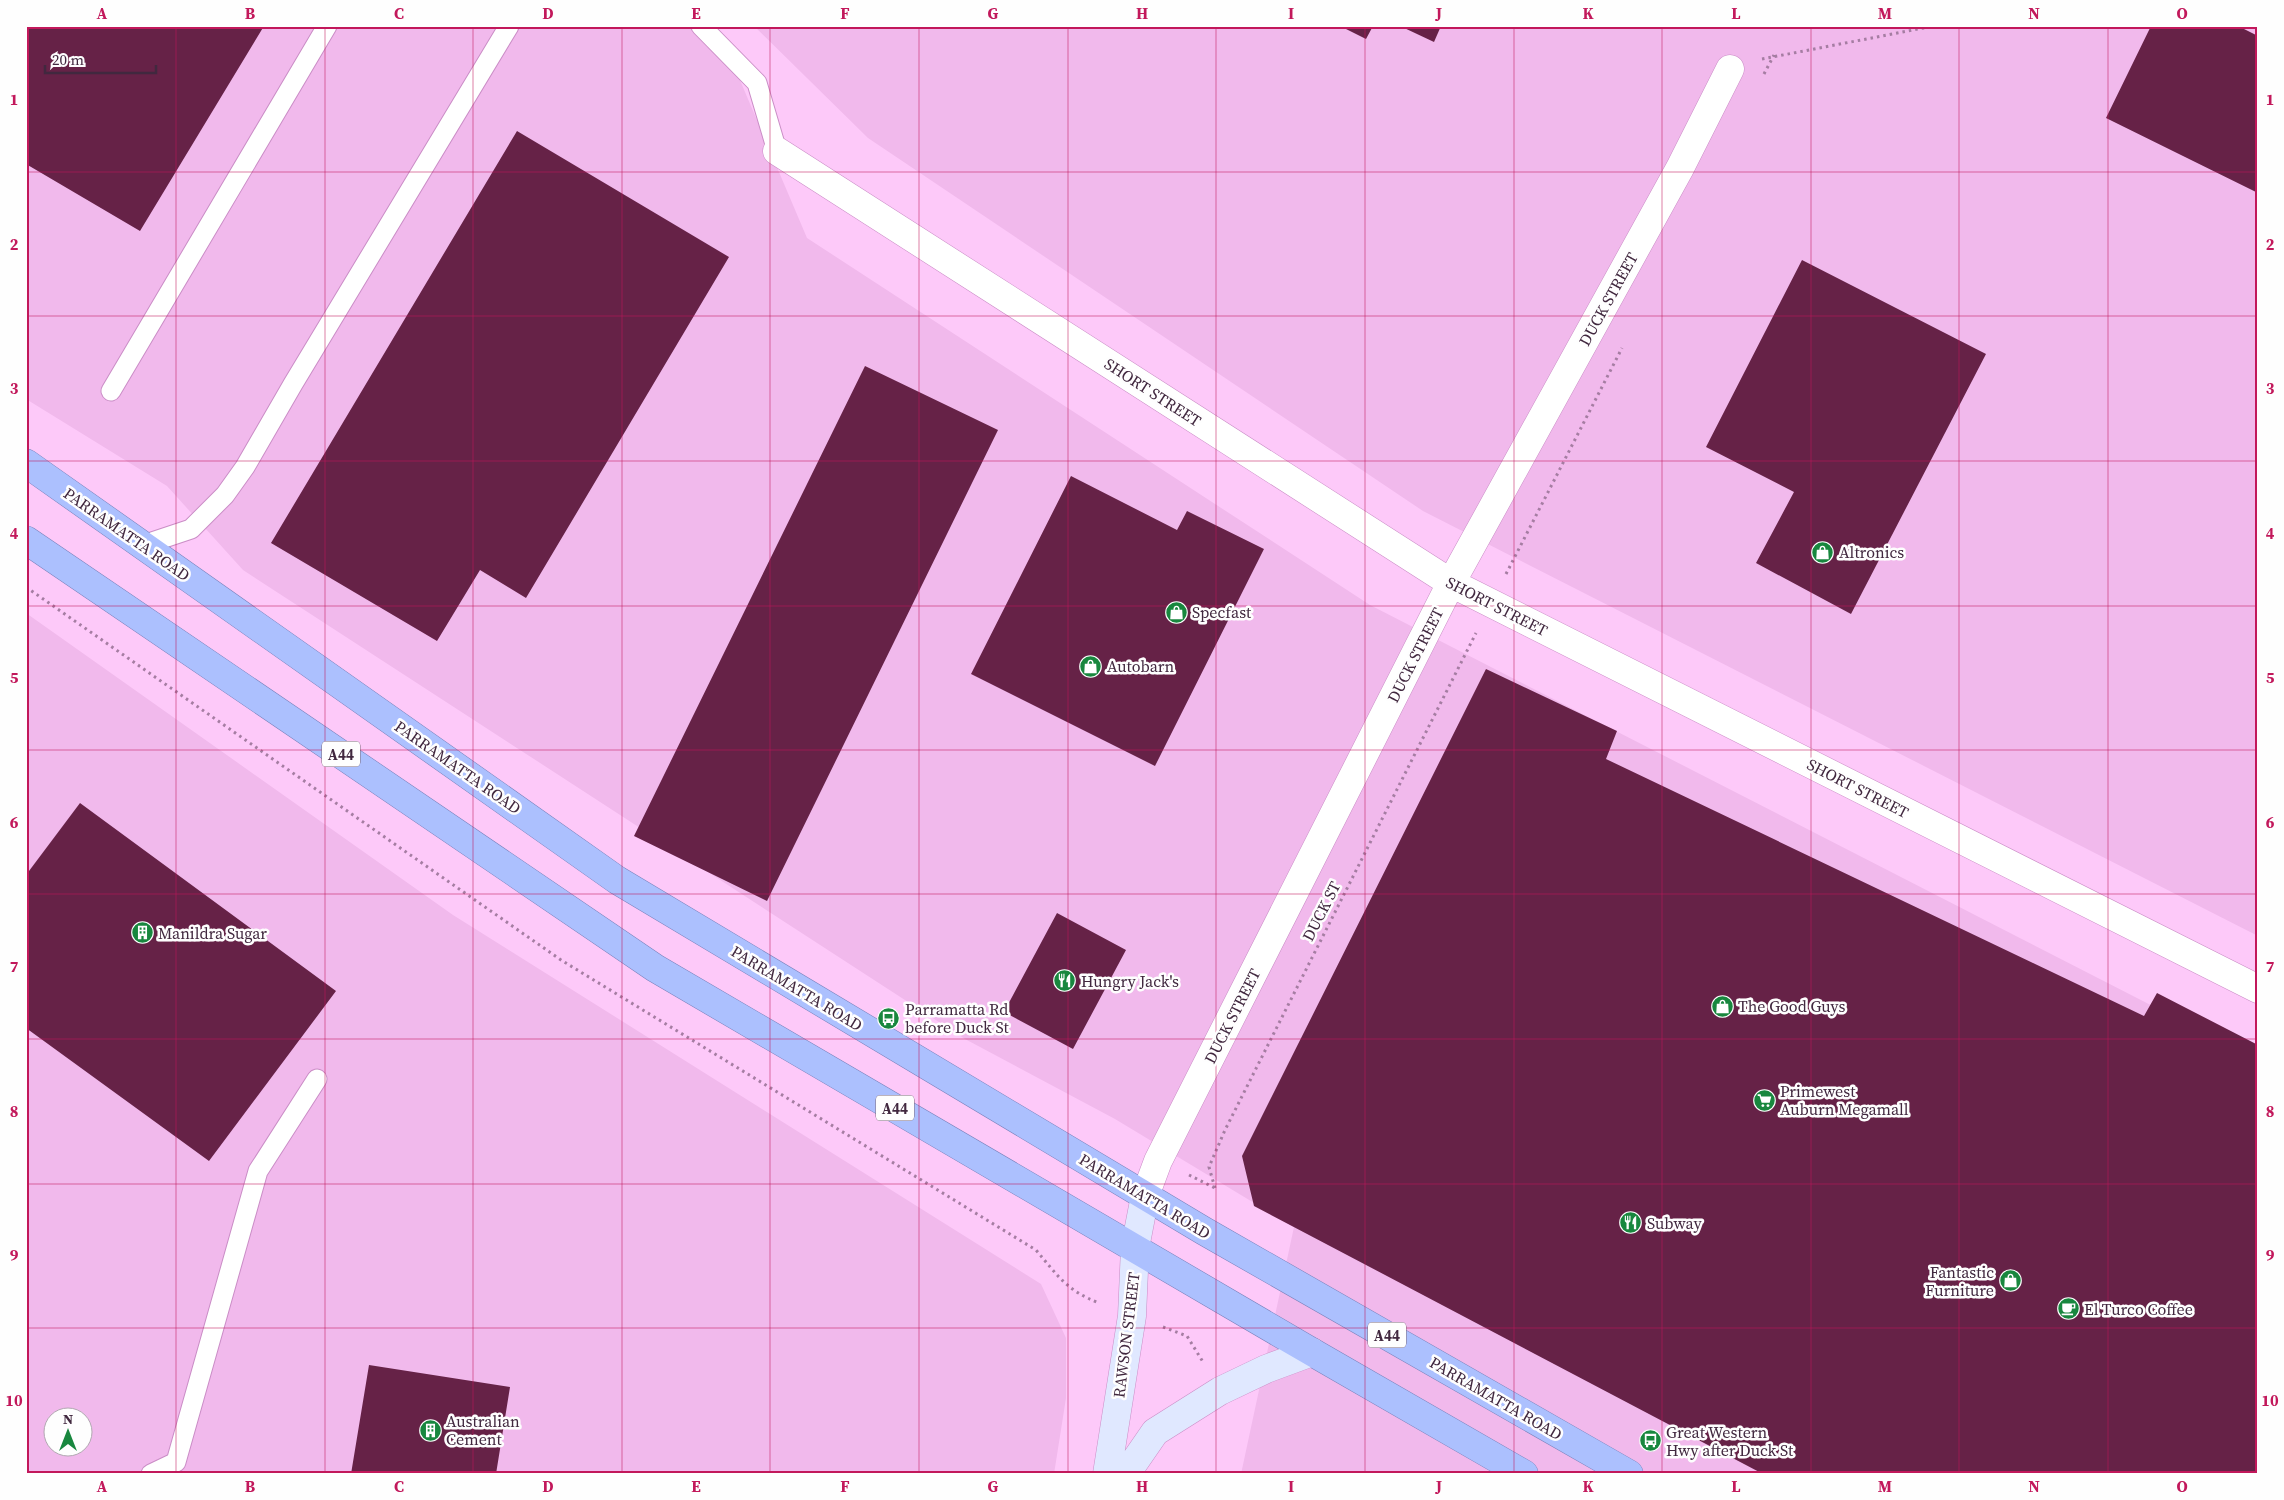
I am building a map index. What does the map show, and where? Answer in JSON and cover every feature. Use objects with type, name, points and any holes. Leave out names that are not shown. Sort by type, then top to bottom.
[{"type":"highway","name":"PARRAMATTA ROAD","points":[[26,463],[618,880],[1145,1196],[1629,1474]]},
{"type":"highway","name":"A44","points":[[26,540],[655,968],[1524,1474]]},
{"type":"main road","name":"RAWSON STREET","points":[[1107,1474],[1132,1316],[1135,1248],[1145,1196]]},
{"type":"main road","points":[[1126,1474],[1155,1432],[1220,1391],[1266,1369],[1312,1352]]},
{"type":"street","name":"DUCK STREET","points":[[1145,1196],[1158,1161],[1451,584],[1680,168],[1730,69]]},
{"type":"street","name":"SHORT STREET","points":[[778,150],[1451,584],[2258,989]]},
{"type":"lane","points":[[111,391],[218,214],[327,26]]},
{"type":"lane","points":[[143,544],[191,529],[230,488],[245,467],[509,26]]},
{"type":"lane","points":[[701,26],[757,83],[778,150]]},
{"type":"lane","points":[[151,1474],[176,1462],[258,1171],[317,1079]]},
{"type":"path","points":[[1730,69],[1774,55],[1934,26]]},
{"type":"path","points":[[26,587],[561,960],[1036,1250],[1064,1284],[1078,1295]]},
{"type":"path","name":"DUCK ST","points":[[1215,1188],[1208,1167],[1224,1130],[1469,648]]},
{"type":"shaded area","points":[[26,26],[717,26],[807,238],[1370,605],[2258,1060],[2258,1474],[1241,1474],[1294,1227],[1115,1119],[965,1039],[243,570],[167,486],[26,399]]},
{"type":"shaded area","points":[[754,26],[2258,26],[2258,936],[1423,511],[868,138]]},
{"type":"shaded area","points":[[26,613],[453,915],[1041,1284],[1066,1338],[1066,1398],[1054,1474],[26,1474]]},
{"type":"building","points":[[26,26],[264,26],[140,231],[26,164]]},
{"type":"building","points":[[1340,26],[1373,26],[1366,39]]},
{"type":"building","points":[[1400,26],[1441,26],[1434,42]]},
{"type":"building","points":[[2151,26],[2238,26],[2258,36],[2258,193],[2106,118]]},
{"type":"building","points":[[517,131],[729,257],[526,598],[480,570],[437,641],[271,543]]},
{"type":"building","points":[[1802,260],[1986,354],[1851,614],[1756,563],[1794,492],[1706,447]]},
{"type":"building","points":[[865,366],[998,430],[767,901],[634,836]]},
{"type":"building","points":[[1071,476],[1177,530],[1187,511],[1264,549],[1155,766],[971,674]]},
{"type":"building","name":"Primewest Auburn Megamall","points":[[1486,669],[1617,731],[1606,759],[2144,1016],[2157,993],[2258,1045],[2258,1474],[1763,1474],[1254,1206],[1242,1156]]},
{"type":"building","name":"Manildra Sugar","points":[[80,803],[336,991],[209,1161],[26,1028],[26,875]]},
{"type":"building","name":"Hungry Jack's","points":[[1057,913],[1126,950],[1073,1049],[1004,1012]]},
{"type":"building","name":"Australian Cement","points":[[369,1365],[510,1387],[496,1474],[351,1474]]},
{"type":"place","name":"Altronics","points":[[1823,552]]},
{"type":"place","name":"Specfast","points":[[1176,612]]},
{"type":"place","name":"Autobarn","points":[[1091,666]]},
{"type":"place","name":"Manildra Sugar","points":[[142,933]]},
{"type":"place","name":"Hungry Jack's","points":[[1065,981]]},
{"type":"place","name":"The Good Guys","points":[[1722,1006]]},
{"type":"place","name":"Parramatta Rd before Duck St","points":[[889,1018]]},
{"type":"place","name":"Primewest Auburn Megamall","points":[[1764,1100]]},
{"type":"place","name":"Subway","points":[[1631,1223]]},
{"type":"place","name":"Fantastic Furniture","points":[[2010,1281]]},
{"type":"place","name":"El Turco Coffee","points":[[2068,1309]]},
{"type":"place","name":"Australian Cement","points":[[430,1430]]},
{"type":"place","name":"Great Western Hwy after Duck St","points":[[1650,1441]]}]
